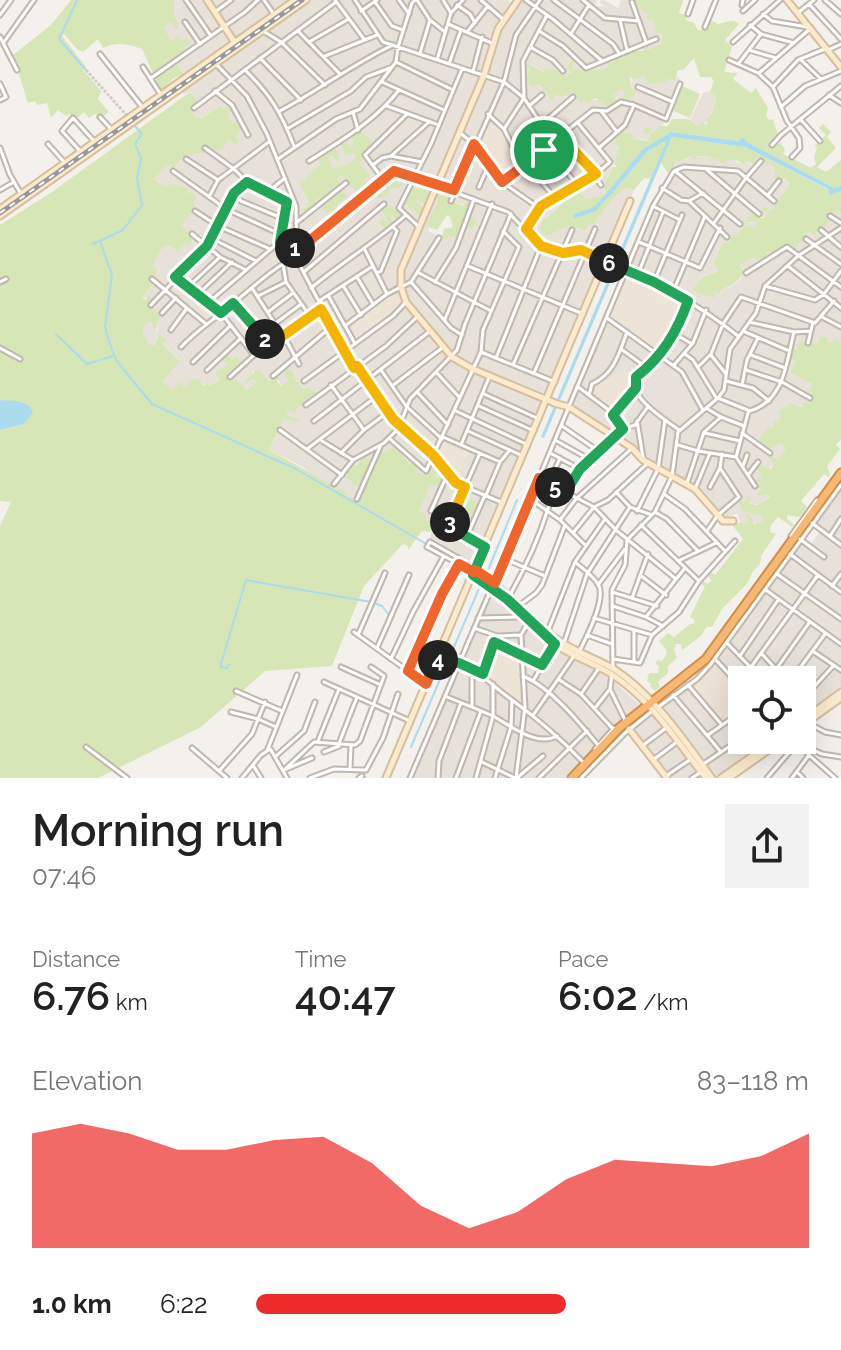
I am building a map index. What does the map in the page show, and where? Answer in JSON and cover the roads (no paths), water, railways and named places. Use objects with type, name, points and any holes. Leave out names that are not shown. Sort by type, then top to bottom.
[{"type":"highway","points":[[652,706],[711,653],[841,471]]},
{"type":"highway","points":[[575,778],[613,734],[709,662],[841,482]]},
{"type":"street","points":[[0,15],[11,0]]},
{"type":"street","points":[[4,42],[34,0]]},
{"type":"street","points":[[186,0],[211,36]]},
{"type":"street","points":[[207,0],[239,43]]},
{"type":"street","points":[[215,12],[231,0]]},
{"type":"street","points":[[151,78],[261,0],[275,15]]},
{"type":"street","points":[[239,43],[263,31],[306,0]]},
{"type":"street","points":[[355,0],[383,42],[504,82],[524,98],[553,142]]},
{"type":"street","points":[[399,0],[409,14]]},
{"type":"street","points":[[278,159],[336,119],[360,109],[396,62],[396,46],[416,0],[430,20],[445,32]]},
{"type":"street","points":[[443,0],[451,13]]},
{"type":"street","points":[[437,60],[451,13],[463,0]]},
{"type":"street","points":[[481,0],[504,20]]},
{"type":"street","points":[[526,0],[601,60]]},
{"type":"street","points":[[451,201],[504,82],[516,35],[540,0]]},
{"type":"street","points":[[554,0],[613,44],[619,53]]},
{"type":"street","points":[[583,0],[605,18],[639,21]]},
{"type":"street","points":[[688,14],[693,0]]},
{"type":"street","points":[[705,27],[716,0]]},
{"type":"street","points":[[743,11],[755,0]]},
{"type":"street","points":[[733,42],[780,0]]},
{"type":"street","points":[[781,107],[805,86],[841,69],[787,0]]},
{"type":"street","points":[[799,12],[814,0]]},
{"type":"street","points":[[825,0],[841,14]]},
{"type":"street","points":[[0,216],[214,62],[291,1]]},
{"type":"street","points":[[194,108],[335,1],[364,39]]},
{"type":"street","points":[[361,11],[376,1],[392,26],[403,30]]},
{"type":"street","points":[[514,1],[401,270],[401,287],[406,302],[452,357],[473,369],[569,407],[658,469],[687,483],[723,521],[733,521]]},
{"type":"street","points":[[632,2],[646,42]]},
{"type":"street","points":[[809,4],[841,39]]},
{"type":"street","points":[[457,5],[470,14],[475,23]]},
{"type":"street","points":[[571,34],[589,5]]},
{"type":"street","points":[[467,32],[488,6]]},
{"type":"street","points":[[763,14],[772,21],[811,28]]},
{"type":"street","points":[[504,129],[524,98],[523,61],[547,15]]},
{"type":"street","points":[[309,42],[348,19]]},
{"type":"street","points":[[420,53],[430,20]]},
{"type":"street","points":[[620,20],[627,50]]},
{"type":"street","points":[[185,22],[200,44]]},
{"type":"street","points":[[448,24],[494,44]]},
{"type":"street","points":[[750,25],[761,34],[794,43]]},
{"type":"street","points":[[758,73],[811,28]]},
{"type":"street","points":[[449,64],[461,30]]},
{"type":"street","points":[[263,31],[281,42],[325,85]]},
{"type":"street","points":[[298,31],[340,74]]},
{"type":"street","points":[[539,31],[563,46],[584,67],[656,39]]},
{"type":"street","points":[[738,64],[761,34]]},
{"type":"street","points":[[324,57],[377,35]]},
{"type":"street","points":[[0,37],[17,70]]},
{"type":"street","points":[[473,73],[482,37]]},
{"type":"street","points":[[773,87],[800,59],[841,44]]},
{"type":"street","points":[[280,111],[340,74],[396,46]]},
{"type":"street","points":[[530,47],[553,60],[563,71]]},
{"type":"street","points":[[749,50],[776,58]]},
{"type":"street","points":[[100,54],[143,108]]},
{"type":"street","points":[[260,58],[301,100]]},
{"type":"street","points":[[800,59],[821,79]]},
{"type":"street","points":[[729,60],[758,73],[773,87],[800,146],[792,157]]},
{"type":"street","points":[[214,62],[251,101],[270,141],[296,206],[296,252],[343,350],[388,412],[433,455],[456,483],[503,503]]},
{"type":"street","points":[[396,62],[451,90],[454,86]]},
{"type":"street","points":[[143,67],[161,95]]},
{"type":"street","points":[[287,129],[351,91],[366,77],[391,68]]},
{"type":"street","points":[[245,69],[266,90],[280,111],[294,146]]},
{"type":"street","points":[[419,227],[399,208],[462,69]]},
{"type":"street","points":[[0,209],[184,82]]},
{"type":"street","points":[[382,82],[444,110]]},
{"type":"street","points":[[0,84],[6,97],[0,100]]},
{"type":"street","points":[[502,182],[593,110],[601,111],[621,102],[666,119],[680,84]]},
{"type":"street","points":[[772,145],[841,86]]},
{"type":"street","points":[[638,87],[673,102]]},
{"type":"street","points":[[309,161],[358,130],[387,106],[399,90]]},
{"type":"street","points":[[215,91],[232,105],[248,135]]},
{"type":"street","points":[[529,106],[542,95]]},
{"type":"street","points":[[829,95],[841,103]]},
{"type":"street","points":[[514,149],[573,97]]},
{"type":"street","points":[[600,147],[625,125],[634,105]]},
{"type":"street","points":[[387,106],[438,125]]},
{"type":"street","points":[[601,111],[617,132]]},
{"type":"street","points":[[353,112],[358,130]]},
{"type":"street","points":[[383,179],[365,155],[407,114]]},
{"type":"street","points":[[488,114],[504,129],[514,149],[555,198]]},
{"type":"street","points":[[100,117],[112,130]]},
{"type":"street","points":[[81,152],[62,131],[73,118],[94,142]]},
{"type":"street","points":[[800,119],[820,141]]},
{"type":"street","points":[[391,156],[429,122]]},
{"type":"street","points":[[526,229],[539,208],[596,174],[610,162],[578,123]]},
{"type":"street","points":[[459,132],[474,144],[502,182],[539,208]]},
{"type":"street","points":[[561,137],[596,174],[601,185]]},
{"type":"street","points":[[208,198],[218,180],[270,141]]},
{"type":"street","points":[[48,144],[65,163]]},
{"type":"street","points":[[0,148],[21,194]]},
{"type":"street","points":[[205,148],[247,182],[287,202],[280,242]]},
{"type":"street","points":[[544,150],[577,185]]},
{"type":"street","points":[[373,165],[391,156],[422,162]]},
{"type":"street","points":[[186,159],[218,180]]},
{"type":"street","points":[[714,223],[761,161]]},
{"type":"street","points":[[479,187],[489,164]]},
{"type":"street","points":[[0,170],[7,167]]},
{"type":"street","points":[[410,778],[662,188],[674,171],[684,167],[738,171],[774,201]]},
{"type":"street","points":[[704,168],[759,214]]},
{"type":"street","points":[[173,171],[226,209],[280,234]]},
{"type":"street","points":[[181,347],[197,329],[283,264],[394,171],[492,204],[511,214],[541,246],[563,253],[585,251],[638,274],[706,310],[738,336]]},
{"type":"street","points":[[674,171],[704,192],[740,224]]},
{"type":"street","points":[[268,192],[285,178]]},
{"type":"street","points":[[768,195],[779,181]]},
{"type":"street","points":[[0,190],[14,182]]},
{"type":"street","points":[[151,305],[207,246],[234,193],[247,182]]},
{"type":"street","points":[[296,223],[346,183]]},
{"type":"street","points":[[662,188],[677,198],[689,201],[727,237]]},
{"type":"street","points":[[689,201],[704,192]]},
{"type":"street","points":[[234,193],[241,201],[284,219]]},
{"type":"street","points":[[435,282],[456,248],[474,198]]},
{"type":"street","points":[[386,778],[630,201]]},
{"type":"street","points":[[304,272],[384,204]]},
{"type":"street","points":[[445,319],[492,204]]},
{"type":"street","points":[[653,206],[681,217],[654,282]]},
{"type":"street","points":[[195,211],[218,226],[270,249]]},
{"type":"street","points":[[638,274],[663,212]]},
{"type":"street","points":[[334,484],[353,460],[380,445],[401,426],[406,406],[457,350],[511,214]]},
{"type":"street","points":[[311,288],[406,215]]},
{"type":"street","points":[[673,292],[705,216]]},
{"type":"street","points":[[595,708],[610,689],[613,672],[612,592],[625,565],[627,540],[654,513],[664,494],[672,476],[679,430],[718,399],[726,381],[730,349],[759,305],[765,286],[798,256],[841,226],[830,216]]},
{"type":"street","points":[[377,273],[381,271],[397,231],[393,227]]},
{"type":"street","points":[[638,242],[702,268],[720,228]]},
{"type":"street","points":[[534,373],[595,229]]},
{"type":"street","points":[[513,365],[572,230]]},
{"type":"street","points":[[821,230],[841,247]]},
{"type":"street","points":[[389,438],[426,471],[481,352],[483,330],[519,247],[503,231]]},
{"type":"street","points":[[192,234],[220,257],[246,270]]},
{"type":"street","points":[[211,238],[256,261]]},
{"type":"street","points":[[345,326],[387,294],[411,282],[439,238]]},
{"type":"street","points":[[806,239],[841,264]]},
{"type":"street","points":[[280,242],[296,252]]},
{"type":"street","points":[[209,302],[280,242]]},
{"type":"street","points":[[496,358],[541,246]]},
{"type":"street","points":[[746,273],[785,247],[841,287]]},
{"type":"street","points":[[364,248],[387,294]]},
{"type":"street","points":[[188,288],[220,257]]},
{"type":"street","points":[[197,295],[232,262]]},
{"type":"street","points":[[283,264],[286,282],[310,316]]},
{"type":"street","points":[[318,302],[373,266]]},
{"type":"street","points":[[468,266],[584,314]]},
{"type":"street","points":[[788,266],[841,308]]},
{"type":"street","points":[[765,286],[815,300],[824,294],[841,271]]},
{"type":"street","points":[[419,273],[491,311]]},
{"type":"street","points":[[175,277],[221,313],[254,355]]},
{"type":"street","points":[[357,277],[373,304]]},
{"type":"street","points":[[0,282],[6,279]]},
{"type":"street","points":[[152,279],[206,324]]},
{"type":"street","points":[[258,296],[286,282]]},
{"type":"street","points":[[411,282],[451,328],[462,335]]},
{"type":"street","points":[[344,286],[361,315]]},
{"type":"street","points":[[252,288],[275,324]]},
{"type":"street","points":[[268,312],[293,293]]},
{"type":"street","points":[[328,296],[354,342]]},
{"type":"street","points":[[698,367],[711,354],[723,324],[741,297],[813,322],[822,317],[834,301]]},
{"type":"street","points":[[162,313],[176,298]]},
{"type":"street","points":[[679,430],[647,407],[636,388],[636,377],[660,356],[675,333],[688,301]]},
{"type":"street","points":[[304,381],[393,316],[406,302]]},
{"type":"street","points":[[233,303],[270,345]]},
{"type":"street","points":[[261,334],[301,304]]},
{"type":"street","points":[[171,330],[187,308]]},
{"type":"street","points":[[230,377],[254,355],[321,309]]},
{"type":"street","points":[[674,366],[692,344],[706,310]]},
{"type":"street","points":[[306,405],[404,332],[417,317]]},
{"type":"street","points":[[822,317],[841,327]]},
{"type":"street","points":[[607,318],[682,372],[704,409],[744,426]]},
{"type":"street","points":[[749,322],[794,332],[811,331]]},
{"type":"street","points":[[808,343],[813,322]]},
{"type":"street","points":[[193,362],[231,325]]},
{"type":"street","points":[[273,376],[331,327]]},
{"type":"street","points":[[743,331],[789,351]]},
{"type":"street","points":[[314,421],[429,332]]},
{"type":"street","points":[[589,395],[592,384],[611,370],[627,332]]},
{"type":"street","points":[[684,353],[693,360],[718,399],[749,411],[769,401],[782,382],[794,332]]},
{"type":"street","points":[[675,333],[692,344]]},
{"type":"street","points":[[284,335],[299,364]]},
{"type":"street","points":[[207,370],[241,338]]},
{"type":"street","points":[[742,385],[758,338]]},
{"type":"street","points":[[0,348],[20,359]]},
{"type":"street","points":[[392,386],[442,348]]},
{"type":"street","points":[[621,349],[647,368]]},
{"type":"street","points":[[481,352],[555,382]]},
{"type":"street","points":[[711,354],[726,374]]},
{"type":"street","points":[[750,355],[785,368]]},
{"type":"street","points":[[381,370],[406,406],[443,438],[500,462]]},
{"type":"street","points":[[746,370],[782,382],[810,398]]},
{"type":"street","points":[[436,372],[460,398]]},
{"type":"street","points":[[461,445],[490,375]]},
{"type":"street","points":[[726,381],[753,388],[769,401]]},
{"type":"street","points":[[330,385],[364,430]]},
{"type":"street","points":[[577,386],[613,415],[623,429]]},
{"type":"street","points":[[613,415],[636,388]]},
{"type":"street","points":[[417,392],[448,425]]},
{"type":"street","points":[[483,393],[539,419]]},
{"type":"street","points":[[307,449],[377,396]]},
{"type":"street","points":[[478,405],[534,431]]},
{"type":"street","points":[[565,493],[589,459],[614,436],[637,421],[647,407]]},
{"type":"street","points":[[455,410],[528,445]]},
{"type":"street","points":[[736,457],[749,411]]},
{"type":"street","points":[[341,453],[388,412]]},
{"type":"street","points":[[687,483],[704,432],[721,417]]},
{"type":"street","points":[[637,511],[658,469],[665,419]]},
{"type":"street","points":[[637,421],[646,461]]},
{"type":"street","points":[[562,426],[598,451]]},
{"type":"street","points":[[629,427],[639,434]]},
{"type":"street","points":[[280,430],[342,475]]},
{"type":"street","points":[[467,431],[523,456]]},
{"type":"street","points":[[704,432],[740,441]]},
{"type":"street","points":[[742,433],[770,453]]},
{"type":"street","points":[[321,440],[353,460]]},
{"type":"street","points":[[555,440],[589,459]]},
{"type":"street","points":[[357,499],[380,445]]},
{"type":"street","points":[[677,445],[736,457],[755,486]]},
{"type":"street","points":[[560,520],[576,499],[632,448]]},
{"type":"street","points":[[467,537],[500,462],[510,450]]},
{"type":"street","points":[[448,526],[480,453]]},
{"type":"street","points":[[550,453],[580,469]]},
{"type":"street","points":[[695,489],[710,453]]},
{"type":"street","points":[[710,487],[720,468],[722,454]]},
{"type":"street","points":[[743,466],[747,455]]},
{"type":"street","points":[[549,483],[560,458]]},
{"type":"street","points":[[573,533],[594,507],[616,492],[646,461]]},
{"type":"street","points":[[748,475],[758,462]]},
{"type":"street","points":[[707,531],[718,515],[739,497],[720,468]]},
{"type":"street","points":[[431,511],[448,473]]},
{"type":"street","points":[[539,478],[594,507],[627,540],[676,579]]},
{"type":"street","points":[[575,778],[583,762],[613,729],[688,685],[715,659],[841,482]]},
{"type":"street","points":[[510,595],[526,567],[554,487]]},
{"type":"street","points":[[616,492],[637,511],[654,513],[667,519],[698,551]]},
{"type":"street","points":[[835,492],[841,497]]},
{"type":"street","points":[[664,494],[685,509],[725,551]]},
{"type":"street","points":[[530,499],[560,520],[585,545]]},
{"type":"street","points":[[564,644],[587,574],[630,507]]},
{"type":"street","points":[[548,631],[575,562],[605,519]]},
{"type":"street","points":[[438,520],[485,547]]},
{"type":"street","points":[[830,537],[841,520]]},
{"type":"street","points":[[812,523],[841,545]]},
{"type":"street","points":[[520,605],[536,593],[565,525]]},
{"type":"street","points":[[641,525],[699,581]]},
{"type":"street","points":[[800,539],[824,557]]},
{"type":"street","points":[[613,659],[641,662],[652,635],[679,612],[699,581],[735,541]]},
{"type":"street","points":[[474,571],[427,547],[430,542],[474,571],[493,585],[510,595],[576,655],[613,672],[652,706],[702,768],[706,778]]},
{"type":"street","points":[[678,561],[716,543]]},
{"type":"street","points":[[598,585],[626,548]]},
{"type":"street","points":[[632,598],[648,554]]},
{"type":"street","points":[[790,554],[841,592]]},
{"type":"street","points":[[391,659],[444,556]]},
{"type":"street","points":[[505,559],[545,576]]},
{"type":"street","points":[[534,714],[576,655],[601,596],[598,585],[575,562]]},
{"type":"street","points":[[408,671],[442,594],[459,564]]},
{"type":"street","points":[[646,617],[685,568]]},
{"type":"street","points":[[385,573],[356,633],[426,684]]},
{"type":"street","points":[[777,574],[841,619]]},
{"type":"street","points":[[832,586],[841,574]]},
{"type":"street","points":[[377,649],[409,575]]},
{"type":"street","points":[[640,575],[666,595]]},
{"type":"street","points":[[752,666],[818,575]]},
{"type":"street","points":[[493,585],[555,644],[599,668],[613,672]]},
{"type":"street","points":[[766,590],[841,644]]},
{"type":"street","points":[[612,592],[657,606]]},
{"type":"street","points":[[740,656],[778,600]]},
{"type":"street","points":[[613,606],[663,626]]},
{"type":"street","points":[[478,618],[527,619]]},
{"type":"street","points":[[593,618],[652,635]]},
{"type":"street","points":[[516,778],[525,707],[521,635],[527,619]]},
{"type":"street","points":[[778,666],[809,623]]},
{"type":"street","points":[[474,628],[497,636],[521,635]]},
{"type":"street","points":[[634,630],[634,662]]},
{"type":"street","points":[[802,666],[825,634]]},
{"type":"street","points":[[587,635],[612,644]]},
{"type":"street","points":[[483,674],[497,636]]},
{"type":"street","points":[[494,642],[542,665]]},
{"type":"street","points":[[727,643],[750,666]]},
{"type":"street","points":[[533,681],[555,644]]},
{"type":"street","points":[[814,652],[841,670]]},
{"type":"street","points":[[762,654],[775,666]]},
{"type":"street","points":[[715,659],[728,673]]},
{"type":"street","points":[[436,660],[459,663],[483,674],[512,700],[534,714],[583,762]]},
{"type":"street","points":[[816,685],[834,665]]},
{"type":"street","points":[[341,667],[381,685]]},
{"type":"street","points":[[317,743],[355,745],[360,741],[384,676],[371,667]]},
{"type":"street","points":[[581,694],[599,668]]},
{"type":"street","points":[[472,707],[473,669]]},
{"type":"street","points":[[242,778],[268,749],[297,675]]},
{"type":"street","points":[[523,676],[570,712],[598,745]]},
{"type":"street","points":[[558,679],[581,694],[613,729]]},
{"type":"street","points":[[324,682],[410,721]]},
{"type":"street","points":[[476,778],[493,716],[493,684]]},
{"type":"street","points":[[688,685],[722,725]]},
{"type":"street","points":[[283,771],[317,743],[339,689]]},
{"type":"street","points":[[610,689],[625,720]]},
{"type":"street","points":[[236,691],[282,711]]},
{"type":"street","points":[[310,778],[326,771],[348,768],[361,775],[393,713],[398,694]]},
{"type":"street","points":[[673,695],[721,752]]},
{"type":"street","points":[[445,696],[493,716],[521,734],[551,739],[557,736]]},
{"type":"street","points":[[324,752],[339,745],[357,697]]},
{"type":"street","points":[[816,714],[841,698]]},
{"type":"street","points":[[495,778],[511,727],[512,700]]},
{"type":"street","points":[[219,771],[252,734],[265,702]]},
{"type":"street","points":[[275,757],[304,731],[315,702]]},
{"type":"street","points":[[438,778],[439,761],[461,703]]},
{"type":"street","points":[[652,706],[691,759],[712,778]]},
{"type":"street","points":[[575,778],[652,706]]},
{"type":"street","points":[[456,778],[481,711]]},
{"type":"street","points":[[231,712],[276,727]]},
{"type":"street","points":[[708,735],[728,721]]},
{"type":"street","points":[[642,746],[666,728]]},
{"type":"street","points":[[816,728],[841,735]]},
{"type":"street","points":[[629,729],[666,777],[691,759]]},
{"type":"street","points":[[539,778],[587,731]]},
{"type":"street","points":[[653,760],[677,742]]},
{"type":"street","points":[[347,778],[351,745]]},
{"type":"street","points":[[86,747],[127,778]]},
{"type":"street","points":[[692,778],[728,747]]},
{"type":"street","points":[[192,748],[227,778]]},
{"type":"street","points":[[268,749],[287,778]]},
{"type":"street","points":[[816,751],[841,757]]},
{"type":"street","points":[[721,778],[755,754]]},
{"type":"street","points":[[729,778],[763,754]]},
{"type":"street","points":[[767,778],[788,754]]},
{"type":"street","points":[[792,778],[809,755],[835,778]]},
{"type":"street","points":[[516,778],[543,756]]},
{"type":"street","points":[[283,771],[312,758]]},
{"type":"street","points":[[481,762],[516,778]]},
{"type":"street","points":[[253,765],[261,778]]},
{"type":"street","points":[[797,772],[803,778]]},
{"type":"water","points":[[671,132],[739,141],[743,137],[747,142],[834,188],[841,186],[841,191],[830,195],[828,189],[745,147],[672,137],[544,438],[541,437],[667,140],[647,152],[610,196],[606,194],[643,149]]},
{"type":"water","points":[[0,400],[24,403],[33,413],[24,424],[0,430]]},
{"type":"waterway","points":[[77,0],[59,39],[86,70]]},
{"type":"waterway","points":[[93,244],[123,230],[142,205],[137,178],[141,159],[135,144],[142,134],[134,125]]},
{"type":"waterway","points":[[575,216],[595,209],[611,191]]},
{"type":"waterway","points":[[100,241],[112,275],[105,327],[110,344],[116,360],[152,404],[296,469],[428,545]]},
{"type":"waterway","points":[[56,334],[87,364],[113,356]]},
{"type":"waterway","points":[[486,575],[517,500]]},
{"type":"waterway","points":[[229,664],[227,668],[220,667],[246,580],[371,602]]},
{"type":"waterway","points":[[411,747],[481,584]]},
{"type":"waterway","points":[[374,603],[382,606],[389,615]]},
{"type":"tunnel","points":[[86,70],[129,118]]},
{"type":"railway","points":[[0,213],[302,0]]}]
